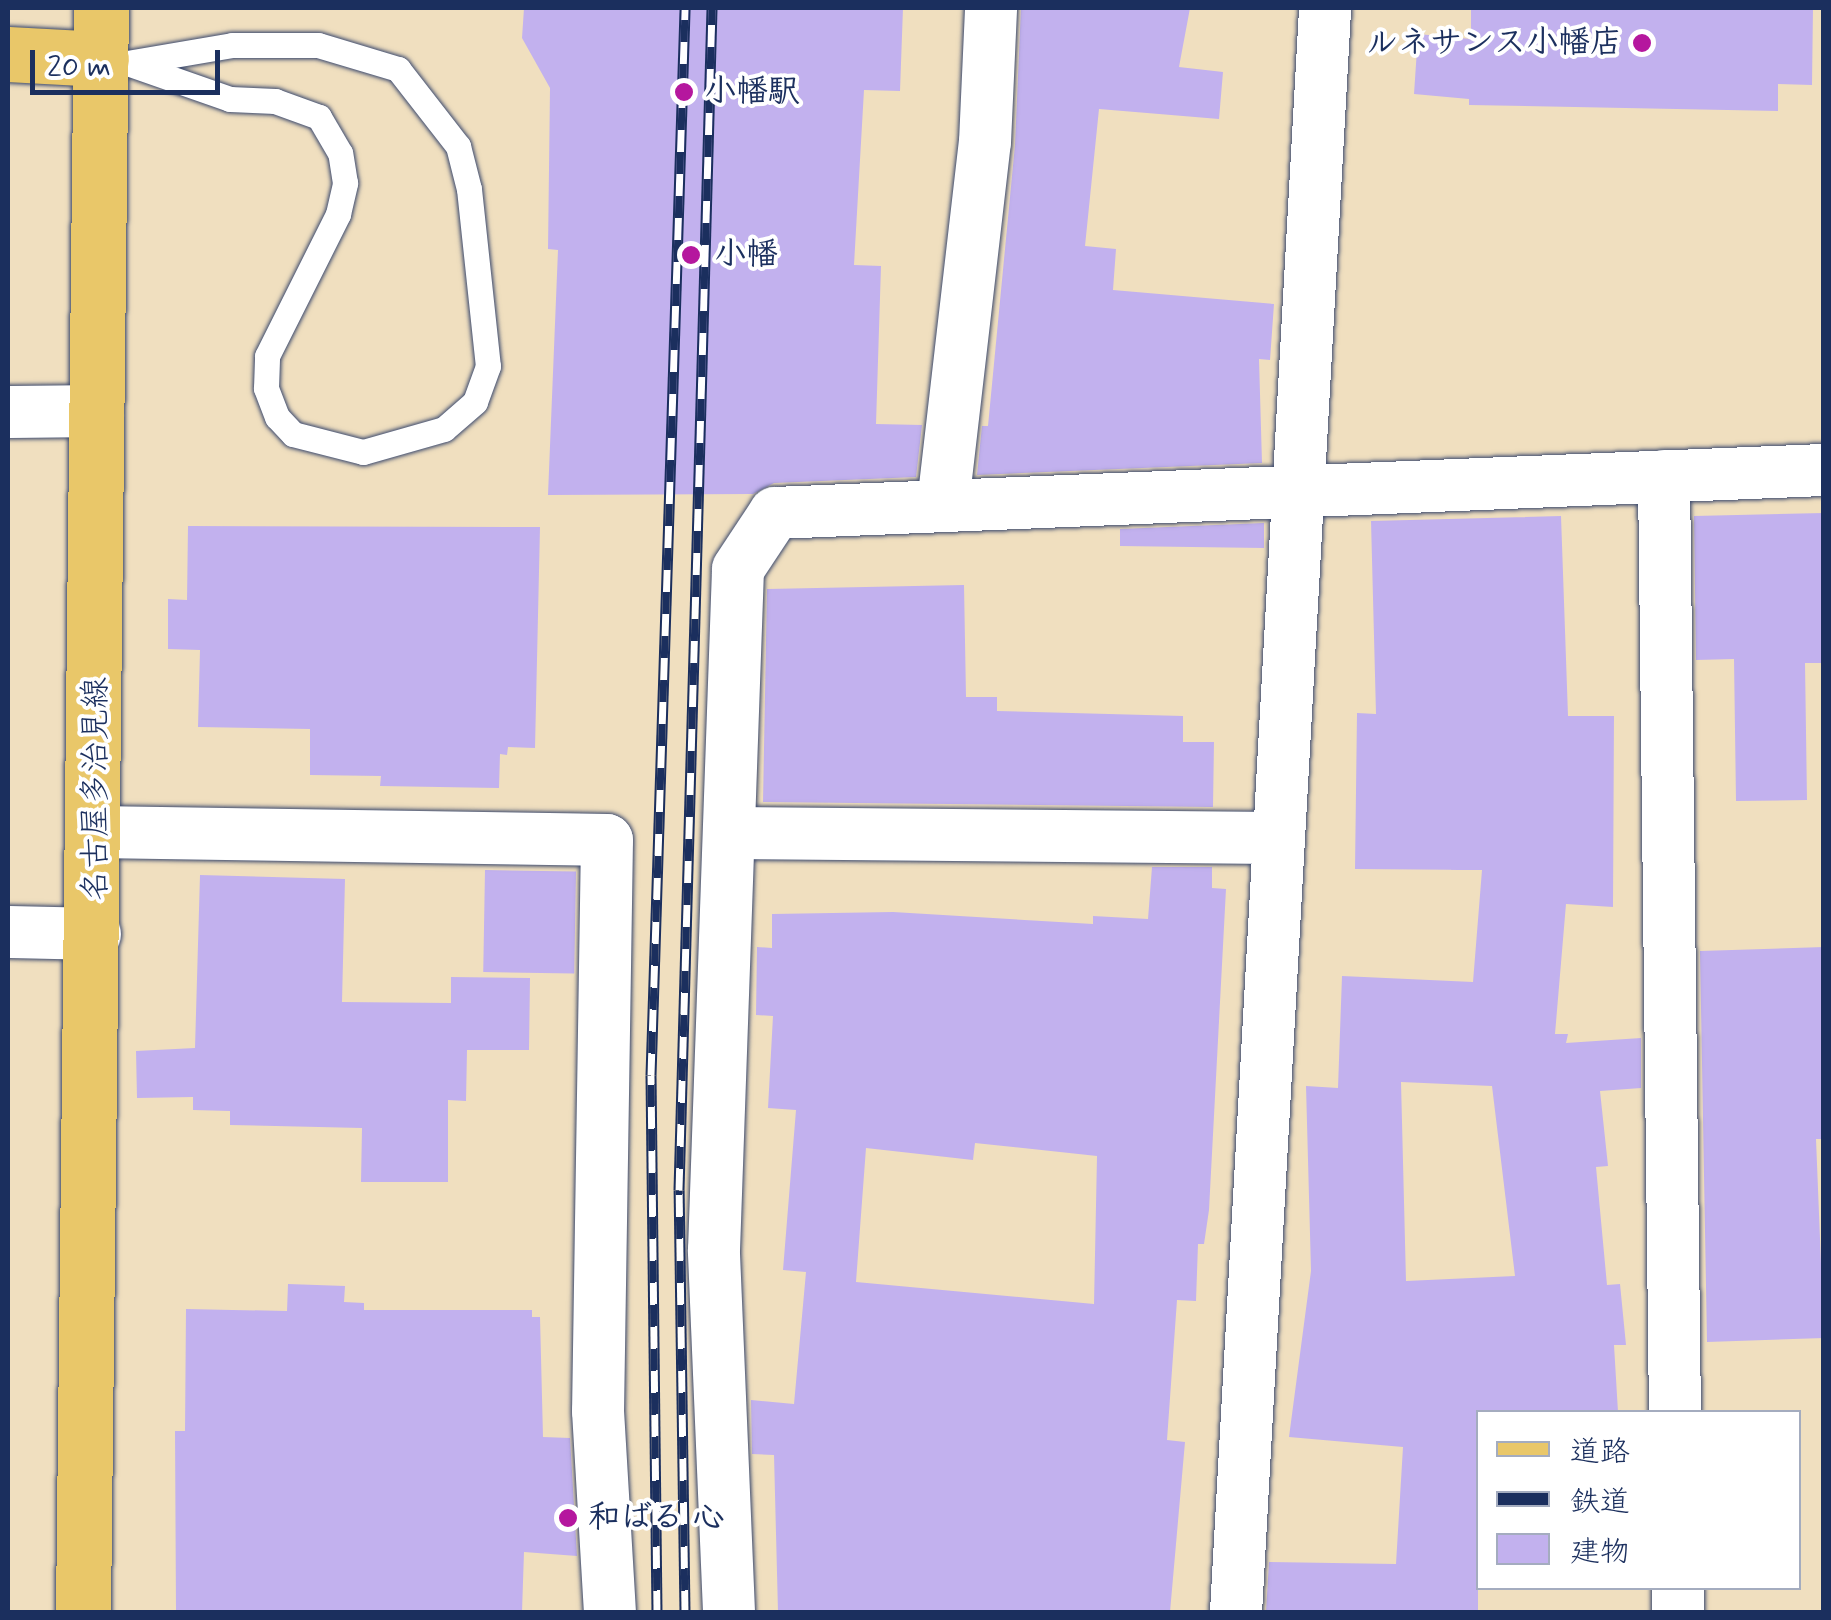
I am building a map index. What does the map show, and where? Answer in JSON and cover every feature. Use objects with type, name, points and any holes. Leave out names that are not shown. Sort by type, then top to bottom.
[{"type":"main road","points":[[8,54],[110,43]]},
{"type":"main road","name":"名古屋多治見線","points":[[83,1612],[96,934],[98,412],[110,43]]},
{"type":"street","points":[[943,504],[985,142],[992,8]]},
{"type":"street","points":[[1236,1612],[1275,838],[1299,490],[1325,8]]},
{"type":"street","points":[[8,412],[98,412]]},
{"type":"street","points":[[728,1612],[714,1250],[733,833],[738,568],[775,512],[1824,470]]},
{"type":"street","points":[[1664,476],[1675,1410]]},
{"type":"street","points":[[96,832],[607,840],[598,1411],[610,1612]]},
{"type":"street","points":[[733,833],[1275,838]]},
{"type":"street","points":[[8,932],[96,934]]},
{"type":"lane","points":[[110,43],[318,44],[398,68],[417,87],[458,146],[469,189],[488,366],[475,402],[444,428],[363,452],[293,434],[277,417],[266,388],[267,356],[338,214],[345,183],[340,154],[319,118],[275,102],[230,99],[110,43]]},
{"type":"building","points":[[524,8],[903,8],[900,91],[864,90],[854,265],[881,266],[876,424],[922,425],[916,477],[774,483],[753,494],[548,495],[558,250],[548,249],[550,88],[522,38]]},
{"type":"building","points":[[1021,8],[1190,8],[1179,67],[1223,72],[1219,119],[1099,109],[1085,246],[1116,249],[1113,290],[1274,304],[1270,360],[1259,359],[1262,463],[977,475],[982,426],[988,426],[1015,145]]},
{"type":"building","name":"ルネサンス小幡店","points":[[1471,8],[1813,8],[1812,85],[1778,84],[1778,111],[1469,105],[1469,99],[1414,94],[1418,34],[1471,39]]},
{"type":"building","points":[[1824,513],[1824,663],[1805,663],[1807,800],[1736,801],[1734,659],[1696,660],[1694,516]]},
{"type":"building","points":[[1561,516],[1568,716],[1614,716],[1613,907],[1566,904],[1555,1034],[1568,1034],[1566,1043],[1641,1038],[1641,1088],[1600,1091],[1608,1166],[1596,1167],[1607,1285],[1620,1284],[1626,1345],[1614,1345],[1618,1410],[1476,1410],[1478,1612],[1266,1612],[1269,1562],[1396,1564],[1403,1447],[1289,1437],[1311,1271],[1306,1086],[1338,1088],[1342,976],[1473,982],[1482,870],[1355,869],[1357,713],[1376,714],[1371,521]],"holes":[[[1401,1082],[1492,1086],[1515,1276],[1406,1281]]]},
{"type":"building","points":[[1264,523],[1264,548],[1120,546],[1120,529]]},
{"type":"building","points":[[188,526],[540,527],[535,748],[508,747],[507,755],[500,754],[499,788],[380,786],[381,776],[310,775],[310,729],[198,727],[200,650],[168,649],[168,599],[187,600]]},
{"type":"building","points":[[964,585],[966,697],[997,697],[997,711],[1183,716],[1183,742],[1214,742],[1213,807],[763,802],[767,589]]},
{"type":"building","points":[[1152,867],[1212,867],[1212,888],[1226,889],[1209,1210],[1204,1244],[1198,1244],[1196,1301],[1177,1300],[1167,1440],[1185,1442],[1170,1612],[778,1612],[774,1455],[752,1454],[751,1400],[794,1404],[806,1272],[783,1270],[796,1110],[768,1108],[773,1016],[756,1015],[757,947],[772,948],[772,914],[893,912],[1093,924],[1093,916],[1148,919]],"holes":[[[975,1143],[1097,1156],[1094,1304],[856,1282],[866,1148],[973,1160]]]},
{"type":"building","points":[[485,870],[576,872],[574,974],[483,972]]},
{"type":"building","points":[[200,875],[345,879],[342,1002],[451,1003],[451,977],[530,978],[529,1050],[467,1050],[466,1101],[448,1100],[448,1182],[361,1182],[362,1128],[230,1125],[230,1111],[193,1110],[193,1097],[137,1098],[136,1051],[195,1048]]},
{"type":"building","points":[[1824,947],[1824,1139],[1816,1139],[1824,1338],[1707,1342],[1700,951]]},
{"type":"building","points":[[288,1284],[345,1286],[344,1302],[364,1303],[364,1310],[532,1310],[532,1317],[540,1317],[543,1437],[570,1438],[577,1556],[524,1552],[522,1612],[176,1612],[175,1431],[185,1431],[186,1309],[287,1311]]},
{"type":"railway","points":[[657,1612],[651,1075],[685,8]]},
{"type":"railway","points":[[685,1612],[679,1190],[712,8]]},
{"type":"place","name":"ルネサンス小幡店","points":[[1642,43]]},
{"type":"place","name":"小幡駅","points":[[684,92]]},
{"type":"place","name":"小幡","points":[[691,255]]},
{"type":"place","name":"和ばる 心","points":[[568,1518]]}]
